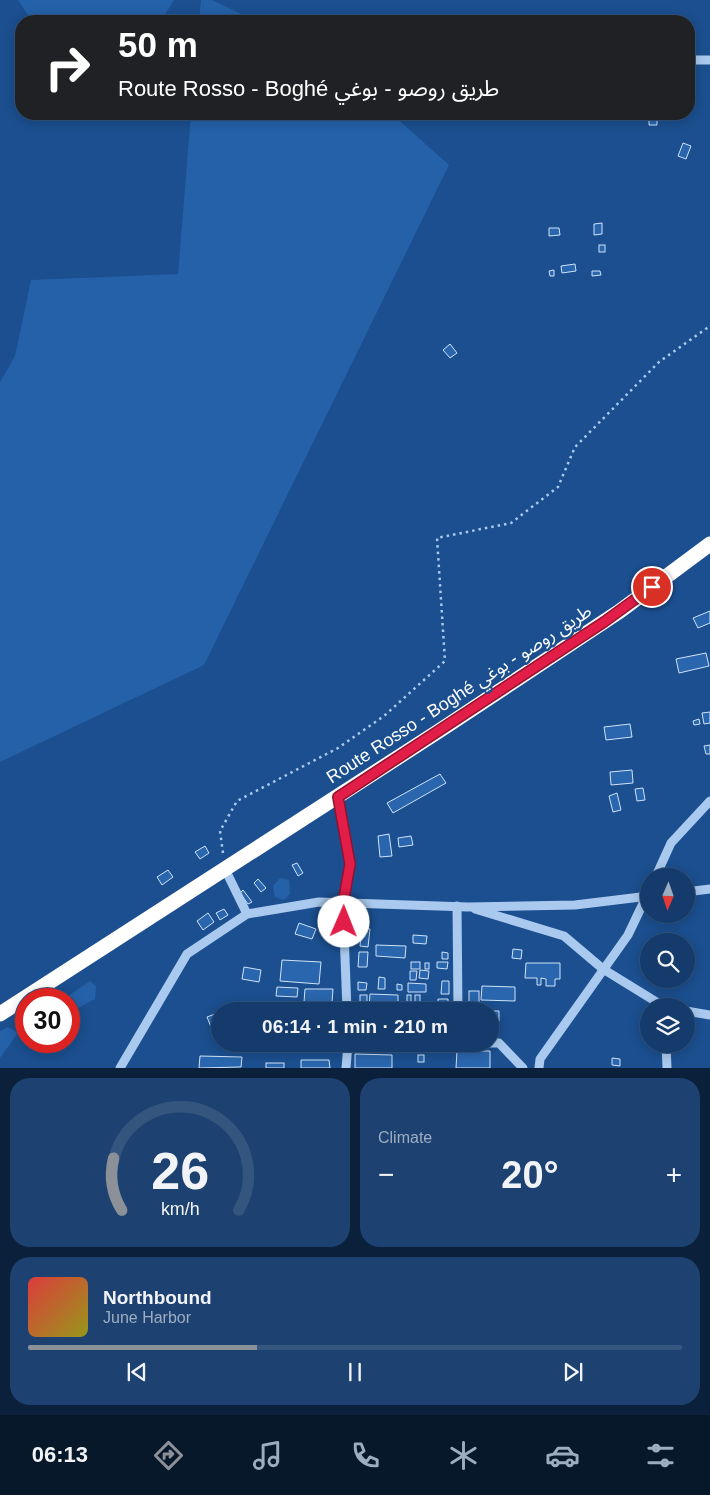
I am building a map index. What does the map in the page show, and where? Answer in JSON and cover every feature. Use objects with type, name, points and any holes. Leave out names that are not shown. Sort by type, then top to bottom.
[{"type":"highway","name":"Route Rosso - Boghé طريق روصو - بوغي","points":[[0,1014],[338,797],[620,611],[710,544]]},
{"type":"street","points":[[695,60],[710,60]]},
{"type":"street","points":[[338,797],[350,864],[343,904],[347,1002]]},
{"type":"street","points":[[660,868],[672,843],[710,801]]},
{"type":"street","points":[[225,869],[247,914]]},
{"type":"street","points":[[695,891],[710,889]]},
{"type":"street","points":[[120,1068],[187,954],[247,914],[319,902],[468,907],[574,905],[640,895]]},
{"type":"street","points":[[457,906],[458,1002]]},
{"type":"street","points":[[468,907],[564,936],[603,969],[650,998]]},
{"type":"street","points":[[539,1068],[540,1059],[628,935],[640,910]]},
{"type":"street","points":[[695,1012],[710,1015]]},
{"type":"street","points":[[499,1043],[523,1068]]},
{"type":"street","points":[[346,1068],[347,1052]]},
{"type":"street","points":[[666,1053],[667,1068]]},
{"type":"path","points":[[225,869],[220,831],[237,801],[338,748],[384,716],[445,661],[437,538],[511,522],[558,487],[575,447],[659,362],[710,326]]},
{"type":"shaded area","points":[[18,0],[174,0],[165,15],[28,15]]},
{"type":"shaded area","points":[[201,0],[212,0],[243,15],[200,15]]},
{"type":"shaded area","points":[[191,120],[399,120],[449,165],[204,665],[0,762],[0,382],[15,356],[31,280],[178,274]]},
{"type":"shaded area","points":[[280,878],[289,880],[290,894],[284,900],[275,897],[273,886]]},
{"type":"shaded area","points":[[90,981],[96,986],[95,999],[80,1007],[80,988]]},
{"type":"shaded area","points":[[8,1027],[15,1031],[15,1037],[0,1058],[0,1031]]},
{"type":"building","points":[[649,120],[657,120],[657,125],[649,125]]},
{"type":"building","points":[[683,143],[691,146],[686,159],[678,156]]},
{"type":"building","points":[[602,223],[602,234],[594,235],[594,224]]},
{"type":"building","points":[[549,228],[559,228],[560,235],[549,236]]},
{"type":"building","points":[[599,245],[605,245],[605,252],[599,252]]},
{"type":"building","points":[[575,264],[576,271],[562,273],[561,266]]},
{"type":"building","points":[[554,270],[554,276],[550,276],[549,271]]},
{"type":"building","points":[[592,271],[600,271],[601,275],[592,276]]},
{"type":"building","points":[[450,344],[457,353],[450,358],[443,350]]},
{"type":"building","points":[[710,611],[710,623],[698,628],[693,618]]},
{"type":"building","points":[[706,653],[709,666],[679,673],[676,659]]},
{"type":"building","points":[[710,712],[710,723],[704,724],[702,713]]},
{"type":"building","points":[[699,719],[700,724],[694,725],[693,721]]},
{"type":"building","points":[[630,724],[632,737],[606,740],[604,727]]},
{"type":"building","points":[[710,745],[710,754],[706,754],[704,746]]},
{"type":"building","points":[[632,770],[633,783],[611,785],[610,772]]},
{"type":"building","points":[[440,774],[446,783],[393,813],[387,803]]},
{"type":"building","points":[[643,788],[645,800],[637,801],[635,789]]},
{"type":"building","points":[[617,793],[621,810],[613,812],[609,796]]},
{"type":"building","points":[[389,834],[392,856],[380,857],[378,836]]},
{"type":"building","points":[[411,836],[413,845],[399,847],[398,838]]},
{"type":"building","points":[[205,846],[209,853],[200,859],[195,852]]},
{"type":"building","points":[[297,863],[303,873],[298,876],[292,865]]},
{"type":"building","points":[[168,870],[173,877],[162,885],[157,877]]},
{"type":"building","points":[[258,879],[266,888],[261,892],[254,883]]},
{"type":"building","points":[[243,890],[252,902],[248,904],[240,893]]},
{"type":"building","points":[[224,909],[228,915],[220,920],[216,913]]},
{"type":"building","points":[[208,913],[214,922],[203,930],[197,921]]},
{"type":"building","points":[[299,923],[316,929],[312,939],[295,934]]},
{"type":"building","points":[[362,928],[370,929],[368,947],[360,946]]},
{"type":"building","points":[[413,935],[427,936],[426,944],[413,943]]},
{"type":"building","points":[[376,945],[406,946],[405,958],[376,956]]},
{"type":"building","points":[[513,949],[522,950],[521,959],[512,958]]},
{"type":"building","points":[[359,952],[368,952],[367,967],[358,967]]},
{"type":"building","points":[[442,952],[448,953],[448,959],[442,959]]},
{"type":"building","points":[[282,960],[321,962],[319,984],[280,981]]},
{"type":"building","points":[[411,962],[420,962],[420,969],[411,969]]},
{"type":"building","points":[[437,962],[448,962],[447,969],[437,968]]},
{"type":"building","points":[[425,963],[429,963],[429,969],[425,969]]},
{"type":"building","points":[[526,963],[560,963],[560,979],[555,979],[555,986],[546,986],[546,979],[541,978],[541,985],[537,985],[537,978],[525,978]]},
{"type":"building","points":[[244,967],[261,970],[259,982],[242,979]]},
{"type":"building","points":[[420,970],[429,971],[428,979],[419,978]]},
{"type":"building","points":[[410,971],[417,971],[416,980],[410,980]]},
{"type":"building","points":[[379,977],[385,978],[385,989],[378,989]]},
{"type":"building","points":[[442,981],[449,981],[449,994],[441,994]]},
{"type":"building","points":[[358,982],[367,983],[366,990],[358,990]]},
{"type":"building","points":[[408,983],[426,984],[426,992],[408,992]]},
{"type":"building","points":[[397,984],[402,985],[402,990],[397,990]]},
{"type":"building","points":[[482,986],[515,987],[515,1001],[481,1000]]},
{"type":"building","points":[[277,987],[298,988],[297,997],[276,996]]},
{"type":"building","points":[[305,989],[333,989],[332,1002],[304,1002]]},
{"type":"building","points":[[469,991],[479,991],[479,1002],[469,1002]]},
{"type":"building","points":[[370,994],[398,995],[398,1002],[369,1002]]},
{"type":"building","points":[[360,995],[367,995],[367,1002],[360,1002]]},
{"type":"building","points":[[407,995],[411,995],[411,1002],[407,1002]]},
{"type":"building","points":[[415,995],[420,995],[420,1002],[415,1002]]},
{"type":"building","points":[[438,999],[448,999],[448,1002],[438,1002]]},
{"type":"building","points":[[211,1015],[211,1027],[207,1017]]},
{"type":"building","points":[[457,1052],[490,1052],[490,1068],[456,1068]]},
{"type":"building","points":[[355,1054],[392,1055],[392,1068],[355,1068]]},
{"type":"building","points":[[418,1055],[424,1055],[424,1062],[418,1062]]},
{"type":"building","points":[[200,1056],[242,1057],[241,1067],[199,1068]]},
{"type":"building","points":[[612,1058],[620,1059],[620,1066],[612,1065]]},
{"type":"building","points":[[301,1060],[329,1060],[330,1068],[301,1068]]},
{"type":"building","points":[[266,1063],[284,1063],[284,1068],[266,1068]]},
{"type":"route","points":[[344,922],[343,904],[350,864],[338,797],[604,622],[652,587]]}]
